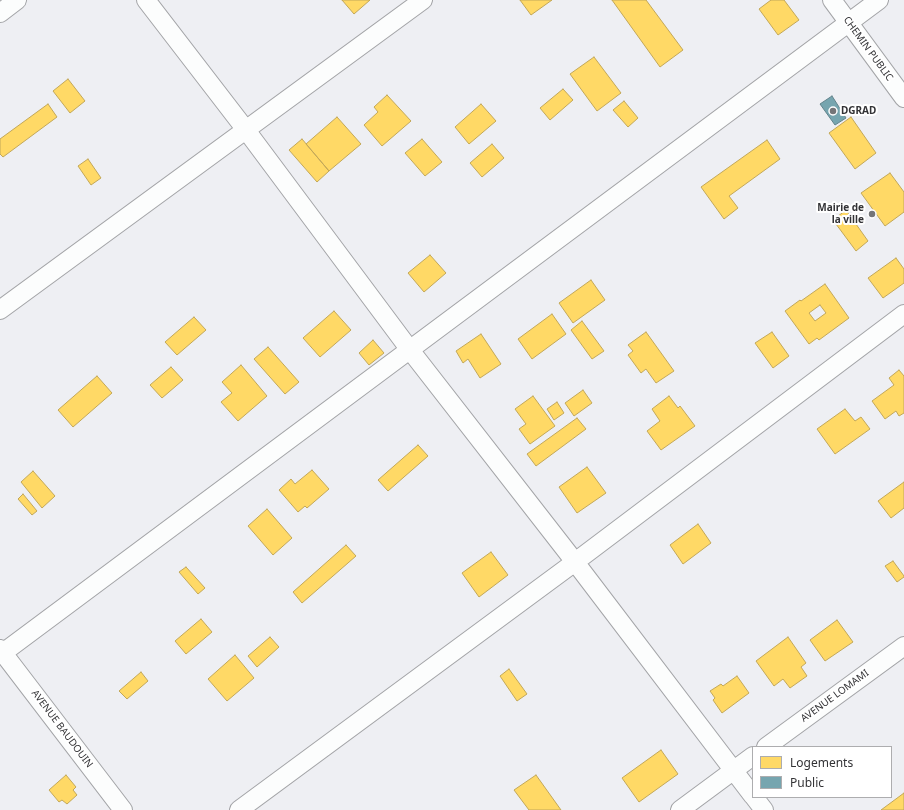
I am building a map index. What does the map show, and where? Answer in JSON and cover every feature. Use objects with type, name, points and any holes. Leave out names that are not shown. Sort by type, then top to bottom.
[{"type":"street","points":[[0,13],[17,0]]},
{"type":"street","points":[[146,0],[246,130],[410,350],[752,793]]},
{"type":"street","points":[[0,310],[424,0]]},
{"type":"street","name":"CHEMIN PUBLIC","points":[[832,0],[904,98]]},
{"type":"street","points":[[1,652],[410,350],[879,0]]},
{"type":"street","points":[[239,810],[575,562],[904,314]]},
{"type":"street","name":"AVENUE LOMAMI","points":[[767,746],[904,646]]},
{"type":"street","name":"AVENUE BAUDOUIN","points":[[1,652],[123,810]]},
{"type":"street","points":[[680,810],[752,757]]},
{"type":"street","points":[[755,798],[764,810]]},
{"type":"building: Logements","points":[[342,0],[370,0],[354,14]]},
{"type":"building: Logements","points":[[520,0],[552,0],[531,15]]},
{"type":"building: Logements","points":[[612,0],[646,0],[683,50],[660,67]]},
{"type":"building: Logements","points":[[771,0],[784,0],[799,20],[778,35],[759,9]]},
{"type":"building: Logements","points":[[594,57],[621,93],[597,111],[570,74]]},
{"type":"building: Logements","points":[[68,79],[85,101],[70,113],[53,91]]},
{"type":"building: Logements","points":[[563,89],[573,100],[550,120],[540,108]]},
{"type":"building: Logements","points":[[387,95],[411,121],[382,146],[364,125],[378,112],[374,107]]},
{"type":"building: Logements","points":[[624,101],[638,118],[628,127],[613,110]]},
{"type":"building: Logements","points":[[48,104],[57,117],[3,157],[0,154],[0,139]]},
{"type":"building: Logements","points":[[481,104],[496,121],[469,144],[455,127]]},
{"type":"building: Logements","points":[[337,117],[361,144],[329,171],[306,144]]},
{"type":"building: Logements","points":[[851,117],[876,153],[855,169],[829,133]]},
{"type":"building: Logements","points":[[302,139],[329,171],[317,182],[289,150]]},
{"type":"building: Logements","points":[[422,139],[442,162],[425,176],[405,153]]},
{"type":"building: Logements","points":[[767,140],[780,159],[729,196],[738,208],[724,219],[701,187]]},
{"type":"building: Logements","points":[[492,144],[504,158],[482,177],[470,163]]},
{"type":"building: Logements","points":[[88,159],[101,178],[91,185],[78,166]]},
{"type":"building: Logements","points":[[890,173],[904,192],[904,212],[885,226],[861,193]]},
{"type":"building: Logements","points":[[846,210],[868,241],[856,251],[833,220]]},
{"type":"building: Logements","points":[[430,255],[446,273],[424,292],[408,273]]},
{"type":"building: Logements","points":[[896,258],[904,269],[904,283],[883,298],[868,278]]},
{"type":"building: Logements","points":[[591,280],[605,300],[573,323],[559,303]]},
{"type":"building: Logements","points":[[825,284],[849,318],[819,340],[817,338],[809,344],[785,311],[800,300],[801,301]],"holes":[[[820,305],[826,313],[815,321],[809,313]]]},
{"type":"building: Logements","points":[[334,311],[351,330],[320,357],[303,338]]},
{"type":"building: Logements","points":[[552,314],[566,334],[532,359],[518,339]]},
{"type":"building: Logements","points":[[194,317],[206,330],[177,355],[165,342]]},
{"type":"building: Logements","points":[[582,321],[604,351],[592,359],[571,330]]},
{"type":"building: Logements","points":[[646,332],[674,371],[656,383],[646,369],[641,373],[628,355],[633,351],[628,345]]},
{"type":"building: Logements","points":[[772,332],[789,356],[773,368],[755,343]]},
{"type":"building: Logements","points":[[481,334],[501,364],[480,378],[468,359],[463,363],[456,351]]},
{"type":"building: Logements","points":[[373,340],[384,353],[369,365],[359,353]]},
{"type":"building: Logements","points":[[268,347],[299,382],[285,394],[254,359]]},
{"type":"building: Logements","points":[[241,365],[267,396],[238,421],[221,402],[232,393],[222,382]]},
{"type":"building: Logements","points":[[171,367],[183,380],[162,398],[150,385]]},
{"type":"building: Logements","points":[[899,370],[904,376],[904,413],[899,416],[896,411],[885,419],[872,401],[894,385],[889,378]]},
{"type":"building: Logements","points":[[97,376],[112,393],[73,427],[58,410]]},
{"type":"building: Logements","points":[[583,390],[592,403],[574,416],[565,403]]},
{"type":"building: Logements","points":[[533,396],[555,426],[530,444],[519,429],[526,424],[515,409]]},
{"type":"building: Logements","points":[[669,396],[678,408],[680,406],[695,426],[661,450],[647,431],[660,421],[652,409]]},
{"type":"building: Logements","points":[[557,402],[564,413],[554,420],[547,409]]},
{"type":"building: Logements","points":[[845,409],[855,421],[861,417],[870,429],[835,454],[817,429]]},
{"type":"building: Logements","points":[[577,418],[586,429],[536,466],[527,454]]},
{"type":"building: Logements","points":[[418,445],[428,456],[388,491],[378,480]]},
{"type":"building: Logements","points":[[587,467],[606,493],[577,513],[559,487]]},
{"type":"building: Logements","points":[[312,470],[329,489],[307,508],[305,506],[298,512],[279,490],[291,479],[295,484]]},
{"type":"building: Logements","points":[[33,471],[55,496],[42,508],[21,482]]},
{"type":"building: Logements","points":[[904,482],[904,508],[891,518],[878,501]]},
{"type":"building: Logements","points":[[23,494],[37,511],[32,515],[18,499]]},
{"type":"building: Logements","points":[[267,509],[292,538],[273,555],[248,526]]},
{"type":"building: Logements","points":[[698,524],[711,543],[683,564],[670,545]]},
{"type":"building: Logements","points":[[346,545],[356,556],[302,603],[293,592]]},
{"type":"building: Logements","points":[[491,552],[508,575],[479,597],[462,573]]},
{"type":"building: Logements","points":[[893,561],[904,576],[897,582],[885,566]]},
{"type":"building: Logements","points":[[186,567],[205,588],[198,594],[179,572]]},
{"type":"building: Logements","points":[[201,619],[212,632],[186,654],[175,641]]},
{"type":"building: Logements","points":[[837,620],[853,642],[825,661],[810,640]]},
{"type":"building: Logements","points":[[270,637],[279,647],[257,667],[248,656]]},
{"type":"building: Logements","points":[[788,637],[806,663],[801,667],[807,676],[790,688],[783,679],[774,686],[756,661]]},
{"type":"building: Logements","points":[[235,655],[254,678],[227,701],[208,679]]},
{"type":"building: Logements","points":[[509,669],[527,694],[517,701],[500,676]]},
{"type":"building: Logements","points":[[141,672],[148,681],[127,699],[119,691]]},
{"type":"building: Logements","points":[[737,676],[749,693],[722,713],[713,700],[715,698],[710,691],[721,684],[723,686]]},
{"type":"building: Logements","points":[[661,750],[678,774],[639,802],[622,778]]},
{"type":"building: Logements","points":[[66,775],[76,787],[73,790],[77,795],[67,804],[62,800],[59,802],[49,790]]},
{"type":"building: Logements","points":[[536,775],[561,810],[529,810],[514,790]]},
{"type":"building: Logements","points":[[904,793],[904,810],[881,810]]},
{"type":"building: Public","name":"DGRAD","points":[[832,96],[846,118],[835,125],[820,104]]},
{"type":"place","name":"DGRAD","points":[[833,111]]},
{"type":"place","name":"Mairie de la ville","points":[[872,214]]}]
